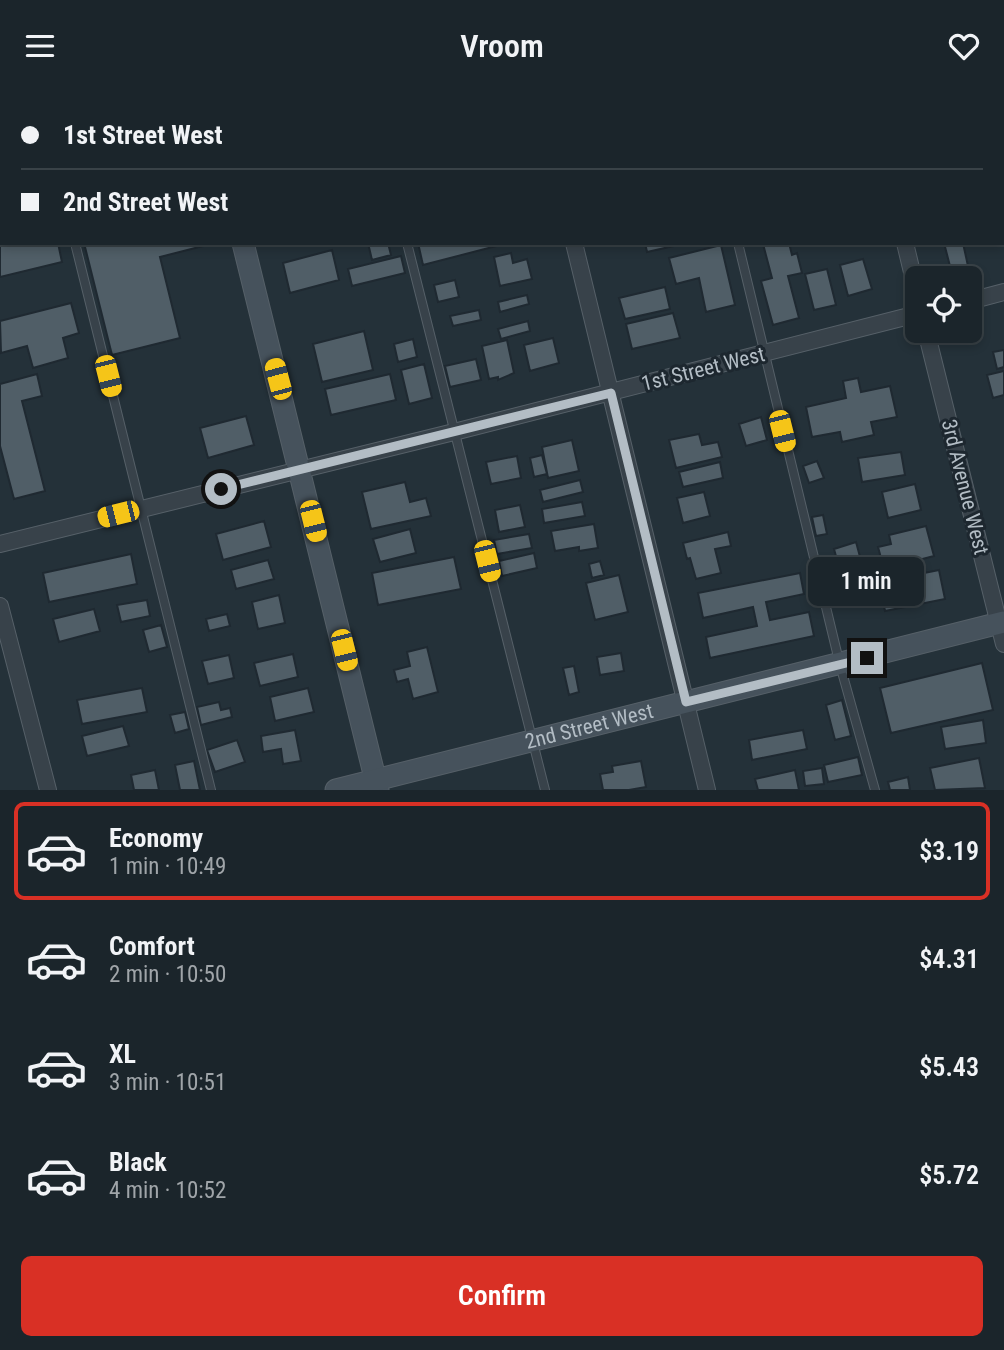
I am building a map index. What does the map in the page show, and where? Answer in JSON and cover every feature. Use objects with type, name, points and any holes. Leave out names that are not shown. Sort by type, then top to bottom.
[{"type":"street","points":[[244,245],[377,785]]},
{"type":"street","points":[[574,245],[708,790]]},
{"type":"street","points":[[905,245],[911,266]]},
{"type":"street","points":[[982,298],[1004,292]]},
{"type":"street","name":"1st Street West","points":[[0,544],[611,393],[905,317]]},
{"type":"street","name":"3rd Avenue West","points":[[929,343],[1002,630]]},
{"type":"street","points":[[0,606],[48,790]]},
{"type":"street","name":"2nd Street West","points":[[336,790],[377,785],[686,702],[1002,630]]},
{"type":"lane","points":[[75,245],[211,790]]},
{"type":"lane","points":[[407,245],[545,790]]},
{"type":"lane","points":[[738,245],[840,665],[875,790]]},
{"type":"building","points":[[0,245],[58,245],[62,262],[0,277]]},
{"type":"building","points":[[84,245],[203,245],[160,257],[180,338],[112,355]]},
{"type":"building","points":[[368,245],[388,245],[391,255],[372,260]]},
{"type":"building","points":[[418,245],[500,245],[423,265]]},
{"type":"building","points":[[645,245],[678,245],[647,252]]},
{"type":"building","points":[[721,245],[735,305],[706,312],[699,278],[676,284],[669,258]]},
{"type":"building","points":[[763,245],[790,245],[792,255],[797,253],[802,273],[788,276],[799,318],[773,325],[761,281],[772,278]]},
{"type":"building","points":[[945,245],[963,245],[968,266],[950,266]]},
{"type":"building","points":[[332,250],[339,280],[290,293],[283,263]]},
{"type":"building","points":[[511,253],[513,263],[527,259],[532,279],[500,286],[494,257]]},
{"type":"building","points":[[401,256],[405,273],[352,286],[348,269]]},
{"type":"building","points":[[863,259],[872,289],[848,296],[840,265]]},
{"type":"building","points":[[827,269],[836,305],[814,310],[805,274]]},
{"type":"building","points":[[455,280],[459,297],[438,302],[434,285]]},
{"type":"building","points":[[665,287],[670,309],[625,319],[619,298]]},
{"type":"building","points":[[527,295],[529,304],[500,312],[498,302]]},
{"type":"building","points":[[71,303],[79,333],[63,338],[68,358],[33,368],[27,346],[1,353],[0,321]]},
{"type":"building","points":[[479,310],[481,320],[453,326],[450,316]]},
{"type":"building","points":[[673,313],[680,338],[632,349],[626,324]]},
{"type":"building","points":[[528,321],[530,331],[501,339],[498,329]]},
{"type":"building","points":[[364,331],[373,370],[322,382],[313,344]]},
{"type":"building","points":[[553,338],[559,363],[530,371],[524,345]]},
{"type":"building","points":[[413,339],[417,357],[398,362],[394,344]]},
{"type":"building","points":[[507,340],[514,373],[498,380],[498,377],[489,379],[482,346]]},
{"type":"building","points":[[1004,350],[1004,367],[997,369],[993,352]]},
{"type":"building","points":[[476,359],[481,380],[450,387],[445,366]]},
{"type":"building","points":[[424,364],[432,398],[409,404],[401,370]]},
{"type":"building","points":[[1004,371],[1004,395],[993,398],[987,375]]},
{"type":"building","points":[[37,374],[42,396],[22,401],[45,491],[14,499],[0,446],[0,384]]},
{"type":"building","points":[[390,374],[396,400],[331,415],[325,389]]},
{"type":"building","points":[[858,378],[861,392],[890,386],[897,417],[871,422],[874,435],[842,442],[840,432],[812,437],[806,407],[846,398],[843,381]]},
{"type":"building","points":[[246,416],[254,445],[208,458],[200,428]]},
{"type":"building","points":[[761,417],[767,440],[746,446],[739,424]]},
{"type":"building","points":[[699,434],[702,445],[718,442],[722,457],[676,468],[669,440]]},
{"type":"building","points":[[572,440],[579,471],[548,478],[542,447]]},
{"type":"building","points":[[901,452],[905,475],[862,482],[858,458]]},
{"type":"building","points":[[542,455],[547,474],[534,477],[530,458]]},
{"type":"building","points":[[517,456],[521,478],[491,484],[486,462]]},
{"type":"building","points":[[817,461],[824,478],[809,483],[803,466]]},
{"type":"building","points":[[720,462],[723,478],[683,487],[679,472]]},
{"type":"building","points":[[580,480],[583,492],[543,502],[540,490]]},
{"type":"building","points":[[405,482],[410,502],[426,498],[431,516],[371,529],[362,492]]},
{"type":"building","points":[[915,484],[921,510],[888,518],[882,492]]},
{"type":"building","points":[[704,492],[710,516],[683,523],[677,498]]},
{"type":"building","points":[[582,502],[585,516],[544,523],[542,509]]},
{"type":"building","points":[[520,505],[525,527],[499,532],[495,510]]},
{"type":"building","points":[[823,515],[827,534],[816,536],[812,517]]},
{"type":"building","points":[[264,521],[271,547],[223,560],[216,534]]},
{"type":"building","points":[[594,524],[598,548],[579,551],[579,547],[555,551],[551,531]]},
{"type":"building","points":[[926,526],[934,556],[884,569],[878,547],[891,544],[889,535]]},
{"type":"building","points":[[410,529],[416,553],[380,562],[373,539]]},
{"type":"building","points":[[728,532],[731,546],[715,549],[721,573],[696,579],[683,543]]},
{"type":"building","points":[[529,534],[532,548],[497,554],[494,540]]},
{"type":"building","points":[[856,542],[862,564],[840,571],[834,549]]},
{"type":"building","points":[[534,553],[537,568],[502,576],[499,561]]},
{"type":"building","points":[[131,554],[137,584],[49,602],[43,573]]},
{"type":"building","points":[[454,557],[461,589],[378,605],[372,573]]},
{"type":"building","points":[[268,560],[274,579],[236,589],[231,570]]},
{"type":"building","points":[[600,561],[604,575],[592,578],[589,564]]},
{"type":"building","points":[[939,570],[945,599],[885,611],[879,582]]},
{"type":"building","points":[[800,573],[804,594],[766,602],[770,620],[809,612],[814,636],[710,658],[706,637],[757,626],[753,607],[703,618],[698,593]]},
{"type":"building","points":[[619,575],[628,612],[595,620],[586,583]]},
{"type":"building","points":[[279,595],[285,623],[258,629],[252,602]]},
{"type":"building","points":[[147,600],[150,616],[121,622],[117,605]]},
{"type":"building","points":[[94,609],[100,631],[59,642],[53,619]]},
{"type":"building","points":[[227,614],[230,626],[209,631],[206,619]]},
{"type":"building","points":[[161,625],[167,647],[149,652],[143,630]]},
{"type":"building","points":[[427,647],[438,692],[413,699],[408,679],[397,682],[394,670],[410,666],[407,652]]},
{"type":"building","points":[[621,653],[624,671],[600,675],[597,657]]},
{"type":"building","points":[[293,654],[298,677],[260,686],[254,663]]},
{"type":"building","points":[[229,655],[234,678],[208,684],[202,661]]},
{"type":"building","points":[[982,663],[993,710],[891,733],[880,688]]},
{"type":"building","points":[[574,666],[579,692],[569,695],[563,668]]},
{"type":"building","points":[[142,688],[147,712],[82,724],[77,700]]},
{"type":"building","points":[[308,688],[314,712],[275,721],[270,697]]},
{"type":"building","points":[[842,700],[851,736],[835,740],[826,705]]},
{"type":"building","points":[[219,702],[221,710],[230,708],[232,717],[201,725],[197,707]]},
{"type":"building","points":[[185,712],[189,729],[175,733],[170,715]]},
{"type":"building","points":[[983,720],[986,743],[945,749],[941,727]]},
{"type":"building","points":[[123,726],[129,746],[87,756],[82,736]]},
{"type":"building","points":[[295,730],[301,761],[283,764],[281,749],[263,752],[261,736]]},
{"type":"building","points":[[803,730],[807,749],[752,760],[749,740]]},
{"type":"building","points":[[237,740],[245,762],[215,772],[207,750]]},
{"type":"building","points":[[858,757],[862,775],[828,782],[824,765]]},
{"type":"building","points":[[979,758],[985,788],[935,790],[930,768]]},
{"type":"building","points":[[194,761],[200,790],[180,790],[175,765]]},
{"type":"building","points":[[641,761],[646,787],[603,790],[600,774],[613,772],[612,766]]},
{"type":"building","points":[[822,768],[824,784],[805,786],[803,771]]},
{"type":"building","points":[[155,770],[159,790],[134,790],[131,775]]},
{"type":"building","points":[[795,770],[799,790],[758,790],[755,779]]},
{"type":"building","points":[[908,777],[910,790],[890,790],[888,782]]},
{"type":"route","points":[[221,489],[611,393],[686,702],[867,658]]}]
